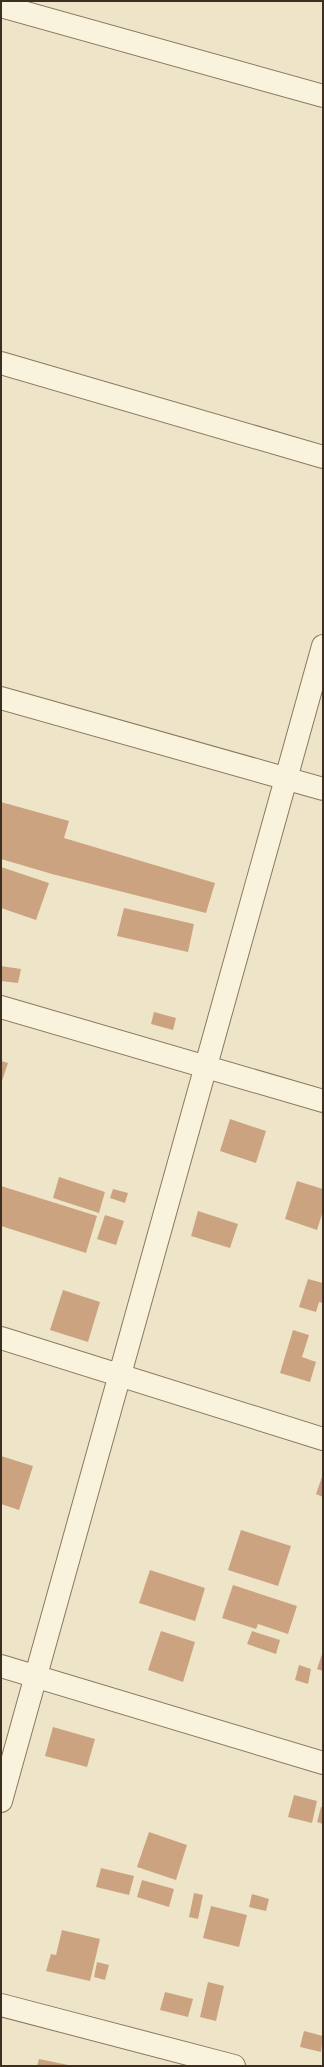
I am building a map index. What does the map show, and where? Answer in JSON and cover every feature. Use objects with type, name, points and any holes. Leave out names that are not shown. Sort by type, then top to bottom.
[{"type":"street","points":[[1,6],[323,96]]},
{"type":"street","points":[[1,363],[323,457]]},
{"type":"street","points":[[1,1801],[323,646]]},
{"type":"street","points":[[1,698],[323,789]]},
{"type":"street","points":[[1,1007],[323,1101]]},
{"type":"street","points":[[1,1338],[323,1439]]},
{"type":"street","points":[[1,1666],[323,1763]]},
{"type":"street","points":[[1,2005],[234,2066]]},
{"type":"building","points":[[1,802],[69,821],[64,838],[215,883],[206,913],[52,874],[1,859]]},
{"type":"building","points":[[1,867],[49,883],[36,920],[1,908]]},
{"type":"building","points":[[124,908],[194,924],[188,952],[117,936]]},
{"type":"building","points":[[1,966],[21,969],[18,983],[1,981]]},
{"type":"building","points":[[154,1012],[176,1018],[173,1030],[151,1024]]},
{"type":"building","points":[[1,1061],[8,1063],[1,1084]]},
{"type":"building","points":[[230,1119],[266,1131],[256,1163],[220,1151]]},
{"type":"building","points":[[59,1177],[105,1192],[99,1213],[53,1198]]},
{"type":"building","points":[[297,1181],[323,1189],[323,1211],[317,1230],[285,1219]]},
{"type":"building","points":[[1,1186],[97,1216],[86,1253],[1,1226]]},
{"type":"building","points":[[113,1189],[128,1193],[125,1203],[110,1198]]},
{"type":"building","points":[[198,1211],[238,1224],[230,1248],[191,1236]]},
{"type":"building","points":[[105,1215],[124,1221],[116,1245],[97,1239]]},
{"type":"building","points":[[308,1279],[323,1283],[323,1303],[319,1302],[316,1312],[299,1307]]},
{"type":"building","points":[[63,1290],[100,1302],[88,1342],[50,1330]]},
{"type":"building","points":[[293,1330],[309,1335],[302,1357],[316,1362],[310,1382],[280,1373]]},
{"type":"building","points":[[1,1456],[33,1466],[19,1510],[1,1504]]},
{"type":"building","points":[[323,1474],[323,1497],[316,1494]]},
{"type":"building","points":[[241,1530],[291,1546],[278,1586],[228,1570]]},
{"type":"building","points":[[150,1570],[205,1588],[195,1621],[139,1603]]},
{"type":"building","points":[[233,1585],[297,1606],[288,1634],[258,1624],[256,1629],[222,1618]]},
{"type":"building","points":[[161,1631],[195,1642],[183,1682],[148,1670]]},
{"type":"building","points":[[252,1631],[280,1640],[276,1654],[247,1644]]},
{"type":"building","points":[[323,1651],[323,1671],[317,1669]]},
{"type":"building","points":[[299,1665],[311,1669],[308,1684],[295,1680]]},
{"type":"building","points":[[53,1727],[95,1739],[87,1767],[45,1756]]},
{"type":"building","points":[[294,1795],[317,1801],[312,1823],[288,1817]]},
{"type":"building","points":[[321,1807],[323,1807],[323,1824],[317,1822]]},
{"type":"building","points":[[149,1832],[187,1845],[176,1880],[137,1867]]},
{"type":"building","points":[[101,1868],[134,1876],[129,1895],[96,1887]]},
{"type":"building","points":[[142,1880],[174,1889],[169,1907],[137,1897]]},
{"type":"building","points":[[194,1893],[203,1895],[198,1919],[189,1917]]},
{"type":"building","points":[[252,1894],[269,1899],[266,1911],[249,1907]]},
{"type":"building","points":[[211,1906],[247,1915],[239,1947],[203,1938]]},
{"type":"building","points":[[62,1930],[100,1939],[90,1981],[46,1971],[51,1954],[56,1955]]},
{"type":"building","points":[[97,1962],[109,1965],[105,1980],[94,1977]]},
{"type":"building","points":[[208,1982],[224,1986],[216,2021],[200,2017]]},
{"type":"building","points":[[165,1992],[193,1999],[188,2017],[160,2010]]},
{"type":"building","points":[[304,2031],[323,2036],[321,2052],[300,2047]]},
{"type":"building","points":[[39,2059],[68,2065],[68,2066],[37,2066]]}]
